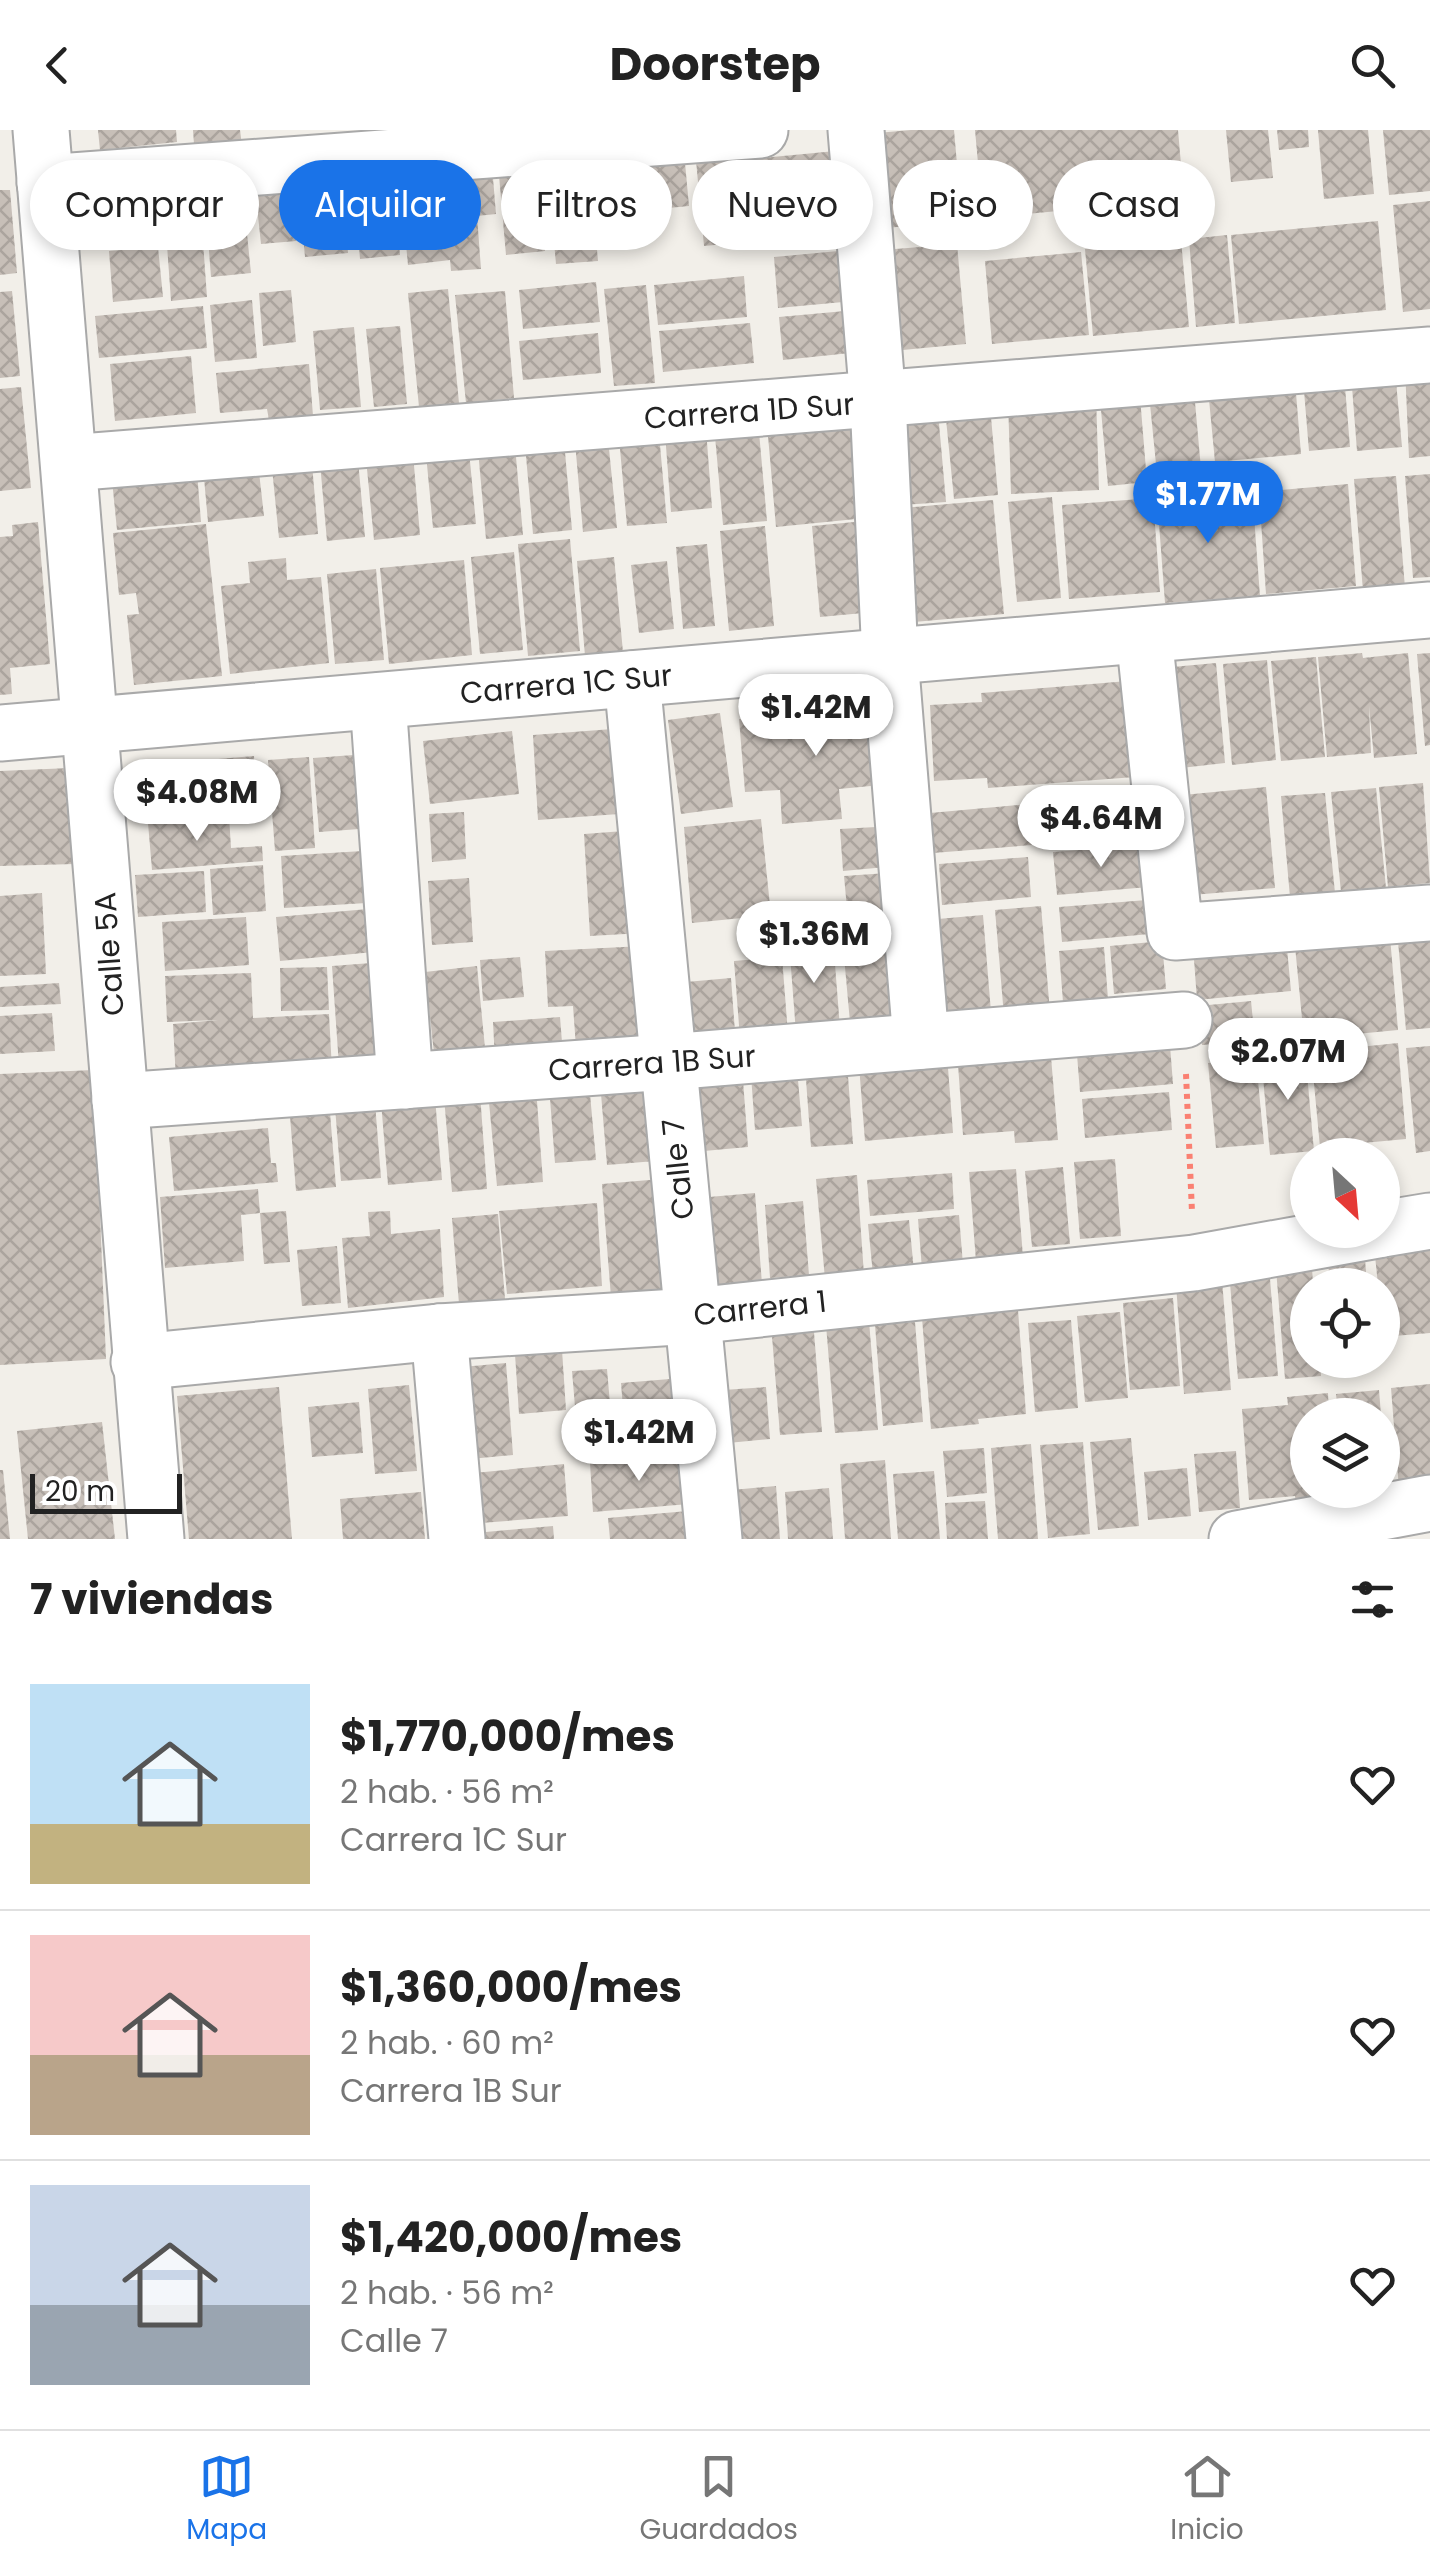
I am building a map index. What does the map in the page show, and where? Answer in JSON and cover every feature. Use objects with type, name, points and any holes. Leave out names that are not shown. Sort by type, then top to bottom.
[{"type":"street","points":[[43,156],[760,130]]},
{"type":"street","points":[[856,130],[878,401],[890,656],[921,1041]]},
{"type":"street","name":"Calle 5A","points":[[43,156],[156,1539]]},
{"type":"street","name":"Carrera 1D Sur","points":[[69,463],[1430,355]]},
{"type":"street","name":"Carrera 1C Sur","points":[[0,733],[1430,610]]},
{"type":"street","points":[[1144,634],[1175,932],[1430,914]]},
{"type":"street","name":"Calle 7","points":[[632,678],[714,1539]]},
{"type":"street","points":[[378,701],[405,1081]]},
{"type":"street","name":"Carrera 1B Sur","points":[[120,1101],[1184,1020]]},
{"type":"street","name":"Carrera 1","points":[[1400,1226],[1430,1221]]},
{"type":"street","name":"Carrera 1","points":[[139,1362],[440,1332],[692,1316],[1194,1263],[1290,1246]]},
{"type":"street","points":[[440,1332],[457,1539]]},
{"type":"street","points":[[1237,1539],[1430,1503]]},
{"type":"path","points":[[1184,1020],[1194,1263]]},
{"type":"building","points":[[98,130],[176,130],[177,142],[100,150]]},
{"type":"building","points":[[193,130],[240,130],[243,154],[195,158]]},
{"type":"building","points":[[954,130],[957,160],[893,160],[893,227],[886,228],[877,133]]},
{"type":"building","points":[[975,130],[1178,130],[1181,160],[1053,160],[1053,211],[1033,213],[1033,160],[978,160]]},
{"type":"building","points":[[1226,130],[1268,130],[1273,178],[1231,182]]},
{"type":"building","points":[[1277,130],[1308,130],[1309,147],[1279,150]]},
{"type":"building","points":[[1318,130],[1368,130],[1374,194],[1324,199]]},
{"type":"building","points":[[1383,130],[1430,130],[1430,191],[1389,195]]},
{"type":"building","points":[[739,146],[740,160],[696,160],[695,150]]},
{"type":"building","points":[[536,150],[537,160],[501,160],[501,198],[497,153]]},
{"type":"building","points":[[846,150],[847,160],[752,160]]},
{"type":"building","points":[[684,152],[689,206],[672,208],[672,160],[643,160],[643,155]]},
{"type":"building","points":[[491,154],[496,214],[481,216],[481,160],[460,160]]},
{"type":"building","points":[[631,154],[632,160],[601,160]]},
{"type":"building","points":[[279,167],[279,242],[261,244],[259,168]]},
{"type":"building","points":[[0,190],[10,190],[17,273],[0,275]]},
{"type":"building","points":[[1430,201],[1430,309],[1403,312],[1393,205]]},
{"type":"building","points":[[1378,221],[1386,310],[1239,324],[1231,235]]},
{"type":"building","points":[[1227,235],[1235,323],[1196,327],[1190,250],[1215,250],[1215,236]]},
{"type":"building","points":[[158,250],[163,297],[113,302],[109,251]]},
{"type":"building","points":[[167,250],[204,250],[207,297],[171,301]]},
{"type":"building","points":[[209,250],[249,250],[251,273],[211,277]]},
{"type":"building","points":[[304,250],[348,250],[348,253],[305,257]]},
{"type":"building","points":[[359,250],[400,250],[400,255],[360,259]]},
{"type":"building","points":[[407,250],[480,250],[481,269],[451,271],[450,260],[408,265]]},
{"type":"building","points":[[506,250],[545,250],[545,251],[506,255]]},
{"type":"building","points":[[555,250],[597,250],[598,261],[556,264]]},
{"type":"building","points":[[860,250],[865,300],[778,308],[774,257]]},
{"type":"building","points":[[883,250],[958,250],[966,344],[892,351]]},
{"type":"building","points":[[1085,250],[1182,250],[1189,327],[1093,336]]},
{"type":"building","points":[[1081,252],[1089,335],[992,344],[985,261]]},
{"type":"building","points":[[744,276],[747,317],[658,325],[654,285]]},
{"type":"building","points":[[596,282],[600,322],[523,329],[519,290]]},
{"type":"building","points":[[646,285],[655,383],[614,386],[604,289]]},
{"type":"building","points":[[448,289],[459,403],[419,407],[408,293]]},
{"type":"building","points":[[291,290],[296,342],[263,346],[259,293]]},
{"type":"building","points":[[12,291],[20,376],[0,378],[0,292]]},
{"type":"building","points":[[505,291],[514,398],[466,403],[455,295]]},
{"type":"building","points":[[252,300],[257,358],[215,362],[210,305]]},
{"type":"building","points":[[203,306],[207,348],[99,358],[95,316]]},
{"type":"building","points":[[856,310],[860,352],[783,360],[779,317]]},
{"type":"building","points":[[750,323],[754,363],[663,372],[659,331]]},
{"type":"building","points":[[400,326],[407,404],[374,407],[366,329]]},
{"type":"building","points":[[354,327],[361,407],[320,410],[313,331]]},
{"type":"building","points":[[598,333],[601,373],[523,380],[519,341]]},
{"type":"building","points":[[191,356],[196,413],[115,421],[110,364]]},
{"type":"building","points":[[309,364],[313,416],[269,420],[267,409],[220,413],[216,373]]},
{"type":"building","points":[[1430,365],[1430,456],[1409,458],[1405,368]]},
{"type":"building","points":[[1395,370],[1402,447],[1357,451],[1351,374]]},
{"type":"building","points":[[1344,375],[1350,447],[1309,451],[1303,379]]},
{"type":"building","points":[[1193,380],[1202,480],[1158,484],[1148,384]]},
{"type":"building","points":[[1295,381],[1301,454],[1215,462],[1208,389]]},
{"type":"building","points":[[1139,385],[1147,482],[1108,486],[1099,389]]},
{"type":"building","points":[[21,387],[31,488],[0,491],[0,389]]},
{"type":"building","points":[[989,395],[998,495],[954,499],[944,399]]},
{"type":"building","points":[[1096,396],[1099,490],[1011,494],[1008,400]]},
{"type":"building","points":[[937,401],[946,502],[902,505],[893,405]]},
{"type":"building","points":[[866,404],[876,517],[776,527],[766,413]]},
{"type":"building","points":[[758,421],[767,521],[723,525],[714,425]]},
{"type":"building","points":[[706,429],[712,508],[671,512],[665,433]]},
{"type":"building","points":[[659,434],[667,523],[627,526],[619,438]]},
{"type":"building","points":[[608,439],[617,528],[583,532],[575,442]]},
{"type":"building","points":[[564,441],[572,530],[533,534],[525,445]]},
{"type":"building","points":[[515,446],[523,535],[486,539],[478,450]]},
{"type":"building","points":[[469,451],[476,524],[433,528],[426,454]]},
{"type":"building","points":[[413,454],[420,535],[374,540],[366,459]]},
{"type":"building","points":[[358,460],[365,537],[327,541],[320,463]]},
{"type":"building","points":[[312,464],[318,534],[279,538],[272,468]]},
{"type":"building","points":[[197,472],[201,522],[117,530],[112,480]]},
{"type":"building","points":[[259,472],[264,516],[208,522],[204,478]]},
{"type":"building","points":[[1430,474],[1430,577],[1413,578],[1405,476]]},
{"type":"building","points":[[1396,476],[1405,588],[1363,591],[1354,479]]},
{"type":"building","points":[[1348,484],[1356,586],[1266,594],[1259,492]]},
{"type":"building","points":[[1252,490],[1260,596],[1165,603],[1157,497]]},
{"type":"building","points":[[1052,497],[1061,598],[1017,602],[1008,502]]},
{"type":"building","points":[[1153,498],[1160,592],[1069,599],[1062,505]]},
{"type":"building","points":[[993,500],[1004,614],[914,622],[903,508]]},
{"type":"building","points":[[865,521],[874,612],[820,617],[812,526]]},
{"type":"building","points":[[38,522],[50,664],[10,668],[12,694],[0,695],[0,537],[13,536],[12,525]]},
{"type":"building","points":[[206,524],[222,676],[134,685],[127,615],[139,614],[136,593],[119,595],[113,533]]},
{"type":"building","points":[[765,526],[774,626],[729,631],[720,531]]},
{"type":"building","points":[[570,539],[580,651],[528,656],[518,544]]},
{"type":"building","points":[[707,544],[715,626],[683,629],[676,547]]},
{"type":"building","points":[[514,552],[523,650],[480,654],[471,557]]},
{"type":"building","points":[[614,557],[623,652],[585,656],[577,561]]},
{"type":"building","points":[[286,558],[287,580],[321,577],[329,663],[230,674],[221,586],[250,583],[248,562]]},
{"type":"building","points":[[464,560],[472,655],[389,664],[380,568]]},
{"type":"building","points":[[667,561],[674,629],[639,633],[631,565]]},
{"type":"building","points":[[376,569],[384,660],[335,664],[327,574]]},
{"type":"building","points":[[1362,653],[1363,658],[1408,653],[1417,754],[1374,758],[1369,706],[1371,753],[1327,757],[1318,657]]},
{"type":"building","points":[[1430,653],[1430,745],[1425,746],[1417,654]]},
{"type":"building","points":[[1316,657],[1325,757],[1281,761],[1271,661]]},
{"type":"building","points":[[1267,660],[1276,760],[1232,765],[1223,664]]},
{"type":"building","points":[[1216,663],[1225,763],[1181,768],[1172,667]]},
{"type":"building","points":[[1128,681],[1135,777],[988,788],[987,778],[934,781],[930,705],[982,702],[981,693]]},
{"type":"building","points":[[886,706],[892,784],[839,789],[842,819],[782,824],[780,790],[745,792],[739,719]]},
{"type":"building","points":[[720,713],[733,807],[681,814],[668,720]]},
{"type":"building","points":[[626,728],[632,813],[538,820],[533,735]]},
{"type":"building","points":[[512,731],[519,794],[430,804],[423,741]]},
{"type":"building","points":[[367,754],[373,828],[319,832],[313,758]]},
{"type":"building","points":[[254,756],[258,810],[149,818],[146,765]]},
{"type":"building","points":[[309,757],[315,848],[275,851],[268,760]]},
{"type":"building","points":[[70,768],[75,864],[0,866],[0,771]]},
{"type":"building","points":[[1423,783],[1430,883],[1388,887],[1379,787]]},
{"type":"building","points":[[1266,787],[1275,888],[1192,895],[1183,795]]},
{"type":"building","points":[[1376,788],[1386,888],[1341,892],[1331,792]]},
{"type":"building","points":[[1325,793],[1335,893],[1290,897],[1281,796]]},
{"type":"building","points":[[1142,795],[1145,840],[1058,848],[1054,803]]},
{"type":"building","points":[[1029,804],[1032,845],[933,853],[930,813]]},
{"type":"building","points":[[464,812],[466,859],[432,862],[429,814]]},
{"type":"building","points":[[229,816],[231,848],[262,846],[263,861],[152,870],[148,823]]},
{"type":"building","points":[[761,819],[771,915],[692,923],[684,827]]},
{"type":"building","points":[[894,826],[897,866],[843,871],[840,829]]},
{"type":"building","points":[[637,830],[643,933],[590,936],[584,834]]},
{"type":"building","points":[[1145,845],[1148,887],[1057,895],[1053,852]]},
{"type":"building","points":[[379,850],[383,902],[284,908],[281,856]]},
{"type":"building","points":[[1028,857],[1031,897],[942,905],[939,864]]},
{"type":"building","points":[[263,865],[266,911],[213,915],[210,869]]},
{"type":"building","points":[[204,871],[206,912],[138,917],[135,875]]},
{"type":"building","points":[[902,872],[905,915],[848,919],[844,876]]},
{"type":"building","points":[[469,878],[473,942],[432,945],[428,881]]},
{"type":"building","points":[[42,893],[46,974],[0,976],[0,896]]},
{"type":"building","points":[[1147,900],[1150,934],[1062,942],[1059,907]]},
{"type":"building","points":[[1041,906],[1050,1012],[1004,1016],[995,910]]},
{"type":"building","points":[[380,908],[384,951],[280,961],[276,917]]},
{"type":"building","points":[[983,915],[991,1012],[946,1016],[938,919]]},
{"type":"building","points":[[246,917],[249,965],[165,971],[162,922]]},
{"type":"building","points":[[1430,926],[1430,1028],[1406,1030],[1397,930]]},
{"type":"building","points":[[895,930],[902,1018],[850,1022],[842,934]]},
{"type":"building","points":[[1390,937],[1398,1030],[1304,1039],[1295,946]]},
{"type":"building","points":[[1286,938],[1291,991],[1197,1000],[1193,946]]},
{"type":"building","points":[[833,939],[840,1028],[796,1033],[789,942]]},
{"type":"building","points":[[1162,941],[1166,989],[1114,994],[1110,946]]},
{"type":"building","points":[[643,946],[649,1043],[576,1047],[573,1006],[548,1007],[545,951]]},
{"type":"building","points":[[1104,947],[1109,1012],[1064,1015],[1059,951]]},
{"type":"building","points":[[520,957],[524,997],[483,1001],[480,960]]},
{"type":"building","points":[[782,957],[788,1034],[740,1038],[734,961]]},
{"type":"building","points":[[384,962],[392,1062],[339,1066],[332,966]]},
{"type":"building","points":[[477,966],[485,1048],[434,1053],[425,972]]},
{"type":"building","points":[[327,967],[329,1010],[281,1011],[280,968]]},
{"type":"building","points":[[251,973],[253,1018],[329,1014],[332,1070],[176,1080],[173,1024],[218,1020],[167,1022],[165,976]]},
{"type":"building","points":[[731,978],[735,1032],[691,1036],[686,982]]},
{"type":"building","points":[[59,983],[61,1004],[0,1007],[0,987]]},
{"type":"building","points":[[1251,1001],[1255,1041],[1202,1045],[1198,1006]]},
{"type":"building","points":[[52,1013],[55,1051],[0,1054],[0,1016]]},
{"type":"building","points":[[560,1017],[563,1055],[495,1061],[493,1022]]},
{"type":"building","points":[[1169,1033],[1173,1084],[1080,1092],[1076,1042]]},
{"type":"building","points":[[1398,1043],[1406,1139],[1319,1138],[1311,1052]]},
{"type":"building","points":[[1050,1045],[1058,1140],[1015,1143],[1014,1131],[963,1135],[957,1050]]},
{"type":"building","points":[[1430,1046],[1430,1151],[1416,1153],[1406,1048]]},
{"type":"building","points":[[846,1049],[853,1144],[811,1147],[804,1053]]},
{"type":"building","points":[[1305,1051],[1313,1138],[1290,1138],[1290,1153],[1270,1155],[1261,1055]]},
{"type":"building","points":[[858,1053],[947,1055],[953,1133],[865,1141]]},
{"type":"building","points":[[796,1057],[802,1126],[755,1130],[750,1061]]},
{"type":"building","points":[[1256,1059],[1264,1144],[1216,1148],[1208,1063]]},
{"type":"building","points":[[742,1067],[748,1147],[704,1151],[697,1071]]},
{"type":"building","points":[[94,1070],[106,1359],[0,1365],[0,1074]]},
{"type":"building","points":[[649,1078],[655,1161],[607,1165],[600,1082]]},
{"type":"building","points":[[589,1083],[596,1160],[555,1163],[549,1086]]},
{"type":"building","points":[[536,1088],[543,1182],[497,1186],[488,1092]]},
{"type":"building","points":[[1169,1092],[1172,1130],[1085,1138],[1082,1099]]},
{"type":"building","points":[[480,1094],[487,1189],[452,1192],[444,1097]]},
{"type":"building","points":[[435,1098],[442,1180],[388,1185],[381,1102]]},
{"type":"building","points":[[329,1100],[336,1187],[296,1191],[289,1104]]},
{"type":"building","points":[[375,1103],[381,1178],[341,1181],[335,1107]]},
{"type":"building","points":[[268,1128],[271,1163],[276,1163],[278,1182],[174,1191],[169,1137]]},
{"type":"building","points":[[1115,1159],[1121,1236],[1080,1239],[1074,1162]]},
{"type":"building","points":[[1063,1167],[1070,1244],[1032,1247],[1025,1171]]},
{"type":"building","points":[[1016,1169],[1023,1257],[976,1261],[969,1172]]},
{"type":"building","points":[[952,1173],[954,1209],[870,1216],[867,1180]]},
{"type":"building","points":[[857,1175],[864,1275],[825,1279],[816,1179]]},
{"type":"building","points":[[661,1179],[670,1292],[611,1297],[602,1184]]},
{"type":"building","points":[[258,1189],[260,1213],[241,1215],[244,1261],[165,1268],[160,1197]]},
{"type":"building","points":[[755,1193],[762,1284],[717,1289],[709,1197]]},
{"type":"building","points":[[803,1201],[809,1275],[770,1278],[765,1205]]},
{"type":"building","points":[[597,1203],[602,1286],[507,1294],[499,1211]]},
{"type":"building","points":[[286,1211],[290,1262],[264,1264],[260,1213]]},
{"type":"building","points":[[390,1211],[391,1234],[440,1229],[444,1297],[348,1308],[342,1238],[370,1236],[368,1212]]},
{"type":"building","points":[[498,1214],[506,1311],[460,1316],[452,1218]]},
{"type":"building","points":[[959,1215],[963,1265],[922,1269],[918,1219]]},
{"type":"building","points":[[909,1220],[914,1271],[873,1275],[868,1224]]},
{"type":"building","points":[[1430,1230],[1430,1333],[1400,1336],[1400,1268],[1376,1268],[1374,1248],[1400,1248],[1400,1233]]},
{"type":"building","points":[[337,1246],[341,1303],[302,1306],[297,1250]]},
{"type":"building","points":[[1365,1259],[1366,1268],[1329,1268],[1328,1262]]},
{"type":"building","points":[[1290,1268],[1290,1378],[1297,1378],[1285,1379],[1276,1269]]},
{"type":"building","points":[[1270,1279],[1278,1376],[1238,1379],[1230,1283]]},
{"type":"building","points":[[1222,1280],[1231,1390],[1184,1394],[1176,1284]]},
{"type":"building","points":[[1173,1298],[1180,1386],[1130,1390],[1123,1303]]},
{"type":"building","points":[[1018,1310],[1026,1414],[931,1429],[922,1318]]},
{"type":"building","points":[[1120,1312],[1128,1398],[1085,1402],[1077,1316]]},
{"type":"building","points":[[813,1320],[822,1432],[780,1435],[771,1324]]},
{"type":"building","points":[[1071,1320],[1078,1408],[1035,1412],[1028,1323]]},
{"type":"building","points":[[869,1321],[878,1430],[835,1433],[826,1325]]},
{"type":"building","points":[[915,1322],[923,1422],[883,1426],[875,1325]]},
{"type":"building","points":[[562,1350],[566,1410],[519,1414],[515,1354]]},
{"type":"building","points":[[506,1363],[513,1455],[470,1459],[462,1367]]},
{"type":"building","points":[[607,1369],[613,1439],[578,1442],[572,1371]]},
{"type":"building","points":[[670,1379],[675,1442],[626,1446],[621,1383]]},
{"type":"building","points":[[1430,1384],[1430,1486],[1400,1489],[1400,1398],[1392,1398],[1391,1388]]},
{"type":"building","points":[[409,1385],[417,1471],[375,1474],[368,1389]]},
{"type":"building","points":[[279,1387],[292,1539],[189,1539],[177,1396]]},
{"type":"building","points":[[766,1387],[770,1439],[728,1443],[723,1390]]},
{"type":"building","points":[[1379,1390],[1380,1398],[1336,1398],[1336,1394]]},
{"type":"building","points":[[1328,1393],[1328,1398],[1290,1398],[1290,1496],[1249,1500],[1242,1409],[1288,1405],[1287,1397]]},
{"type":"building","points":[[359,1402],[363,1453],[312,1457],[308,1407]]},
{"type":"building","points":[[102,1422],[115,1539],[28,1539],[17,1431]]},
{"type":"building","points":[[1131,1438],[1139,1526],[1098,1530],[1090,1442]]},
{"type":"building","points":[[1083,1442],[1090,1534],[1048,1538],[1040,1445]]},
{"type":"building","points":[[1031,1444],[1038,1539],[998,1539],[991,1448]]},
{"type":"building","points":[[984,1448],[987,1493],[947,1497],[943,1451]]},
{"type":"building","points":[[1236,1451],[1240,1508],[1199,1512],[1194,1454]]},
{"type":"building","points":[[685,1455],[689,1504],[593,1512],[590,1463]]},
{"type":"building","points":[[885,1460],[891,1539],[845,1539],[840,1464]]},
{"type":"building","points":[[564,1464],[568,1516],[468,1524],[464,1474]]},
{"type":"building","points":[[1187,1468],[1191,1516],[1148,1520],[1144,1472]]},
{"type":"building","points":[[3,1470],[10,1539],[0,1539]]},
{"type":"building","points":[[934,1471],[940,1539],[898,1539],[893,1474]]},
{"type":"building","points":[[776,1486],[780,1539],[736,1539],[732,1490]]},
{"type":"building","points":[[829,1488],[833,1539],[788,1539],[785,1492]]},
{"type":"building","points":[[421,1492],[425,1539],[343,1539],[340,1499]]},
{"type":"building","points":[[985,1501],[988,1539],[947,1539],[945,1503]]},
{"type":"building","points":[[699,1510],[701,1539],[610,1539],[608,1518]]},
{"type":"building","points":[[553,1526],[554,1539],[475,1539],[475,1533]]}]
